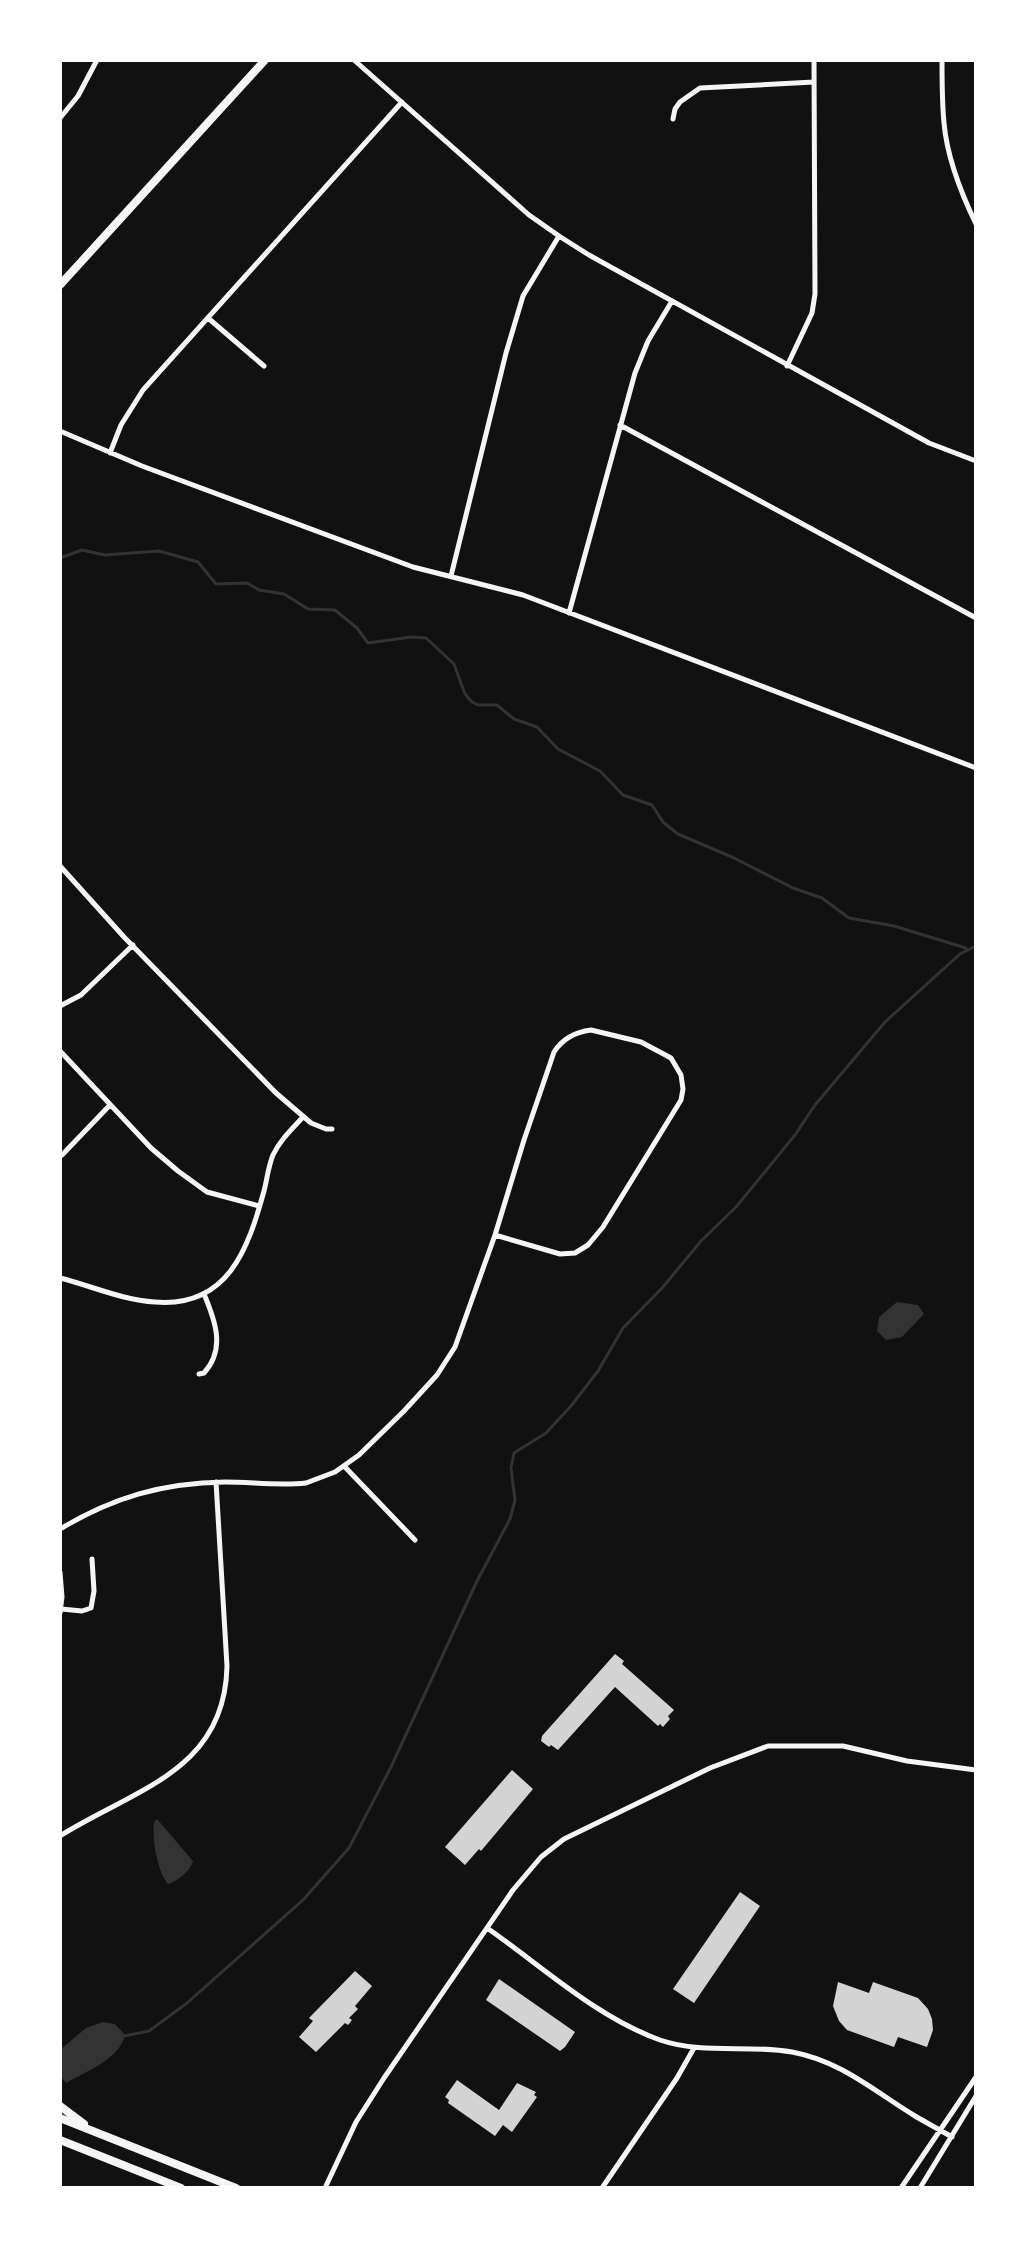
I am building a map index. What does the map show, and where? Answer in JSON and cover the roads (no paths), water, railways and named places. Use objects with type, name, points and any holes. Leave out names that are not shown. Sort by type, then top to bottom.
[{"type":"main road","points":[[60,285],[265,60]]},
{"type":"main road","points":[[60,2106],[94,2132]]},
{"type":"main road","points":[[60,2118],[236,2188]]},
{"type":"main road","points":[[60,2140],[181,2188]]},
{"type":"street","points":[[60,118],[78,96],[97,60]]},
{"type":"street","points":[[354,60],[529,215],[559,236],[929,443],[976,461]]},
{"type":"street","points":[[787,366],[814,306],[814,60]]},
{"type":"street","points":[[942,60],[944,124],[948,146],[962,193],[976,224]]},
{"type":"street","points":[[673,119],[680,102],[700,88],[814,82]]},
{"type":"street","points":[[110,453],[128,411],[143,390],[402,102]]},
{"type":"street","points":[[451,576],[523,296],[559,236]]},
{"type":"street","points":[[569,613],[620,425],[644,351],[672,301]]},
{"type":"street","points":[[208,318],[264,366]]},
{"type":"street","points":[[620,425],[976,618]]},
{"type":"street","points":[[60,431],[110,453],[413,567],[523,595],[976,768]]},
{"type":"street","points":[[60,866],[133,945],[303,1117],[319,1127],[332,1129]]},
{"type":"street","points":[[60,1006],[97,982],[133,945]]},
{"type":"street","points":[[60,1529],[118,1499],[164,1487],[216,1482],[306,1483],[321,1479],[344,1466],[404,1411],[455,1347],[559,1045],[573,1034],[591,1030],[641,1042],[671,1058],[681,1075],[681,1100],[610,1216],[588,1245],[575,1253],[560,1254],[495,1235]]},
{"type":"street","points":[[60,1051],[159,1156],[207,1192],[259,1206]]},
{"type":"street","points":[[62,1155],[110,1105]]},
{"type":"street","points":[[60,1278],[118,1296],[152,1302],[184,1301],[204,1294],[229,1275],[243,1254],[275,1151],[303,1117]]},
{"type":"street","points":[[199,1374],[204,1373],[213,1362],[217,1340],[215,1324],[204,1294]]},
{"type":"street","points":[[344,1466],[415,1540]]},
{"type":"street","points":[[60,1836],[177,1768],[202,1745],[220,1715],[227,1666],[216,1482]]},
{"type":"street","points":[[60,1572],[60,1611],[91,1608],[94,1591],[92,1559]]},
{"type":"street","points":[[325,2188],[363,2109],[531,1867],[564,1839],[710,1768],[768,1746],[843,1746],[907,1761],[976,1770]]},
{"type":"street","points":[[487,1928],[618,2020],[659,2039],[694,2048],[787,2051],[827,2062],[855,2075],[952,2137]]},
{"type":"street","points":[[602,2188],[694,2048]]},
{"type":"street","points":[[901,2188],[976,2077]]},
{"type":"street","points":[[920,2188],[976,2096]]},
{"type":"waterway","points":[[60,558],[82,550],[105,555],[159,551],[198,562],[216,584],[247,583],[259,590],[284,594],[308,609],[335,610],[357,628],[368,643],[426,638],[454,664],[465,694],[472,702],[497,705],[514,719],[537,727],[558,749],[600,771],[623,795],[652,805],[663,822],[678,834],[793,888],[822,898],[849,918],[894,926],[966,948]]},
{"type":"waterway","points":[[124,2036],[149,2031],[187,2003],[303,1900],[349,1848],[510,1519],[515,1500],[511,1468],[514,1453],[546,1433],[571,1406],[598,1371],[623,1328],[736,1207],[795,1135],[815,1105],[885,1022],[960,954],[976,946]]}]
